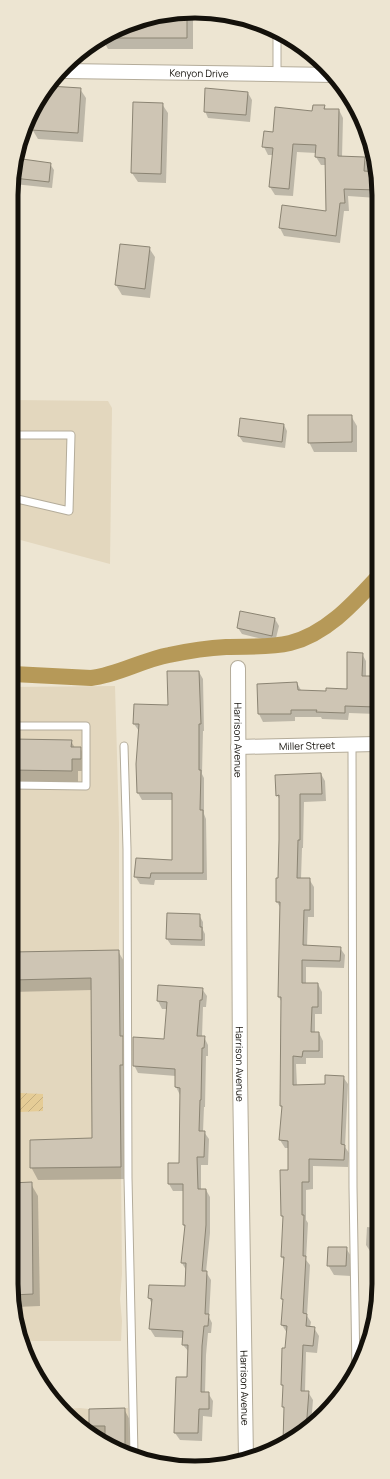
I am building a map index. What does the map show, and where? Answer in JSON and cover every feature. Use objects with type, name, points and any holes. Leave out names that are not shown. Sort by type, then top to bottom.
[{"type":"street","name":"Kenyon Drive","points":[[69,71],[325,75]]},
{"type":"street","name":"Harrison Avenue","points":[[238,668],[240,1068],[246,1454]]},
{"type":"street","name":"Miller Street","points":[[238,746],[372,744]]},
{"type":"lane","points":[[277,38],[277,74]]},
{"type":"lane","points":[[18,435],[71,435],[69,511],[18,499]]},
{"type":"lane","points":[[18,726],[86,726],[86,786],[18,785]]},
{"type":"lane","points":[[352,745],[353,1187],[356,1358]]},
{"type":"lane","points":[[124,746],[127,849],[128,1178],[134,1451]]},
{"type":"shaded area","points":[[18,400],[108,401],[112,408],[110,564],[18,539]]},
{"type":"shaded area","points":[[115,686],[119,824],[122,1274],[120,1299],[122,1321],[121,1341],[27,1341],[21,1319],[18,1296],[18,687]]},
{"type":"shaded area","points":[[20,1093],[43,1094],[43,1111],[20,1112]]},
{"type":"shaded area","points":[[128,1408],[129,1449],[97,1431],[70,1409]]},
{"type":"building","points":[[187,18],[187,38],[114,38],[127,31],[160,21]]},
{"type":"building","points":[[55,86],[81,88],[78,133],[31,130],[31,126],[42,106]]},
{"type":"building","points":[[205,88],[248,92],[246,115],[204,112]]},
{"type":"building","points":[[133,102],[163,103],[161,174],[131,173]]},
{"type":"building","points":[[313,105],[325,105],[324,109],[339,109],[338,156],[365,157],[364,171],[370,171],[372,190],[344,189],[345,203],[340,203],[336,236],[279,228],[282,205],[326,211],[325,158],[315,157],[316,145],[293,144],[289,189],[269,187],[273,148],[262,147],[264,131],[273,132],[275,107],[312,111]]},
{"type":"building","points":[[21,159],[51,163],[49,182],[19,179]]},
{"type":"building","points":[[120,244],[150,247],[145,289],[115,285]]},
{"type":"building","points":[[308,415],[352,415],[352,442],[308,443]]},
{"type":"building","points":[[240,418],[284,424],[282,442],[238,436]]},
{"type":"building","points":[[240,611],[275,618],[272,636],[237,628]]},
{"type":"building","points":[[347,652],[363,653],[362,676],[372,676],[372,707],[345,706],[345,713],[316,712],[317,710],[291,710],[291,714],[258,714],[257,684],[297,682],[298,690],[326,691],[326,688],[347,689]]},
{"type":"building","points":[[167,671],[199,671],[201,724],[199,724],[199,770],[201,770],[200,810],[203,810],[203,873],[151,873],[150,878],[134,877],[136,858],[172,860],[172,793],[137,793],[136,764],[139,724],[133,724],[134,704],[168,705]]},
{"type":"building","points":[[18,739],[72,740],[71,747],[81,747],[81,759],[72,759],[72,771],[18,770]]},
{"type":"building","points":[[321,773],[322,794],[300,794],[300,840],[298,840],[297,878],[310,878],[310,910],[304,910],[303,945],[341,947],[340,961],[302,960],[302,983],[318,983],[318,1007],[312,1007],[311,1032],[319,1032],[319,1051],[303,1051],[302,1057],[293,1056],[293,1085],[325,1084],[325,1075],[344,1076],[341,1144],[345,1145],[344,1160],[309,1159],[309,1182],[302,1182],[302,1215],[304,1215],[303,1256],[306,1256],[303,1313],[307,1314],[306,1326],[315,1327],[313,1346],[303,1345],[301,1391],[309,1391],[307,1421],[283,1437],[284,1407],[282,1407],[283,1385],[281,1385],[282,1348],[285,1348],[287,1326],[281,1325],[284,1257],[281,1257],[283,1216],[281,1216],[280,1170],[288,1170],[288,1141],[279,1140],[282,1106],[280,1106],[281,997],[278,997],[280,902],[276,902],[276,878],[278,878],[279,795],[276,796],[275,775]]},
{"type":"building","points":[[167,913],[200,914],[202,940],[166,939]]},
{"type":"building","points":[[119,950],[120,1036],[123,1036],[123,1065],[120,1065],[121,1167],[30,1168],[30,1140],[92,1138],[91,978],[18,980],[18,952]]},
{"type":"building","points":[[158,985],[203,988],[202,1000],[200,1000],[197,1036],[205,1036],[204,1048],[202,1048],[199,1131],[205,1131],[204,1157],[197,1157],[198,1189],[206,1189],[206,1225],[202,1271],[207,1271],[205,1314],[209,1314],[208,1326],[204,1326],[201,1392],[209,1392],[209,1409],[199,1409],[198,1433],[174,1433],[176,1377],[187,1377],[188,1345],[182,1345],[183,1331],[149,1329],[152,1299],[148,1298],[149,1285],[185,1286],[186,1263],[181,1263],[185,1225],[183,1225],[183,1184],[168,1184],[168,1163],[179,1163],[180,1088],[175,1087],[175,1069],[133,1066],[133,1037],[164,1039],[167,1002],[157,1001]]},
{"type":"building","points":[[32,1182],[33,1294],[18,1295],[18,1183]]},
{"type":"building","points":[[328,1247],[347,1247],[346,1266],[327,1266]]},
{"type":"building","points":[[125,1408],[125,1447],[105,1436],[105,1426],[89,1425],[89,1409]]},
{"type":"waterway","points":[[18,674],[91,678],[111,674],[159,657],[183,652],[219,647],[266,646],[290,643],[315,633],[338,617],[372,583]]}]
